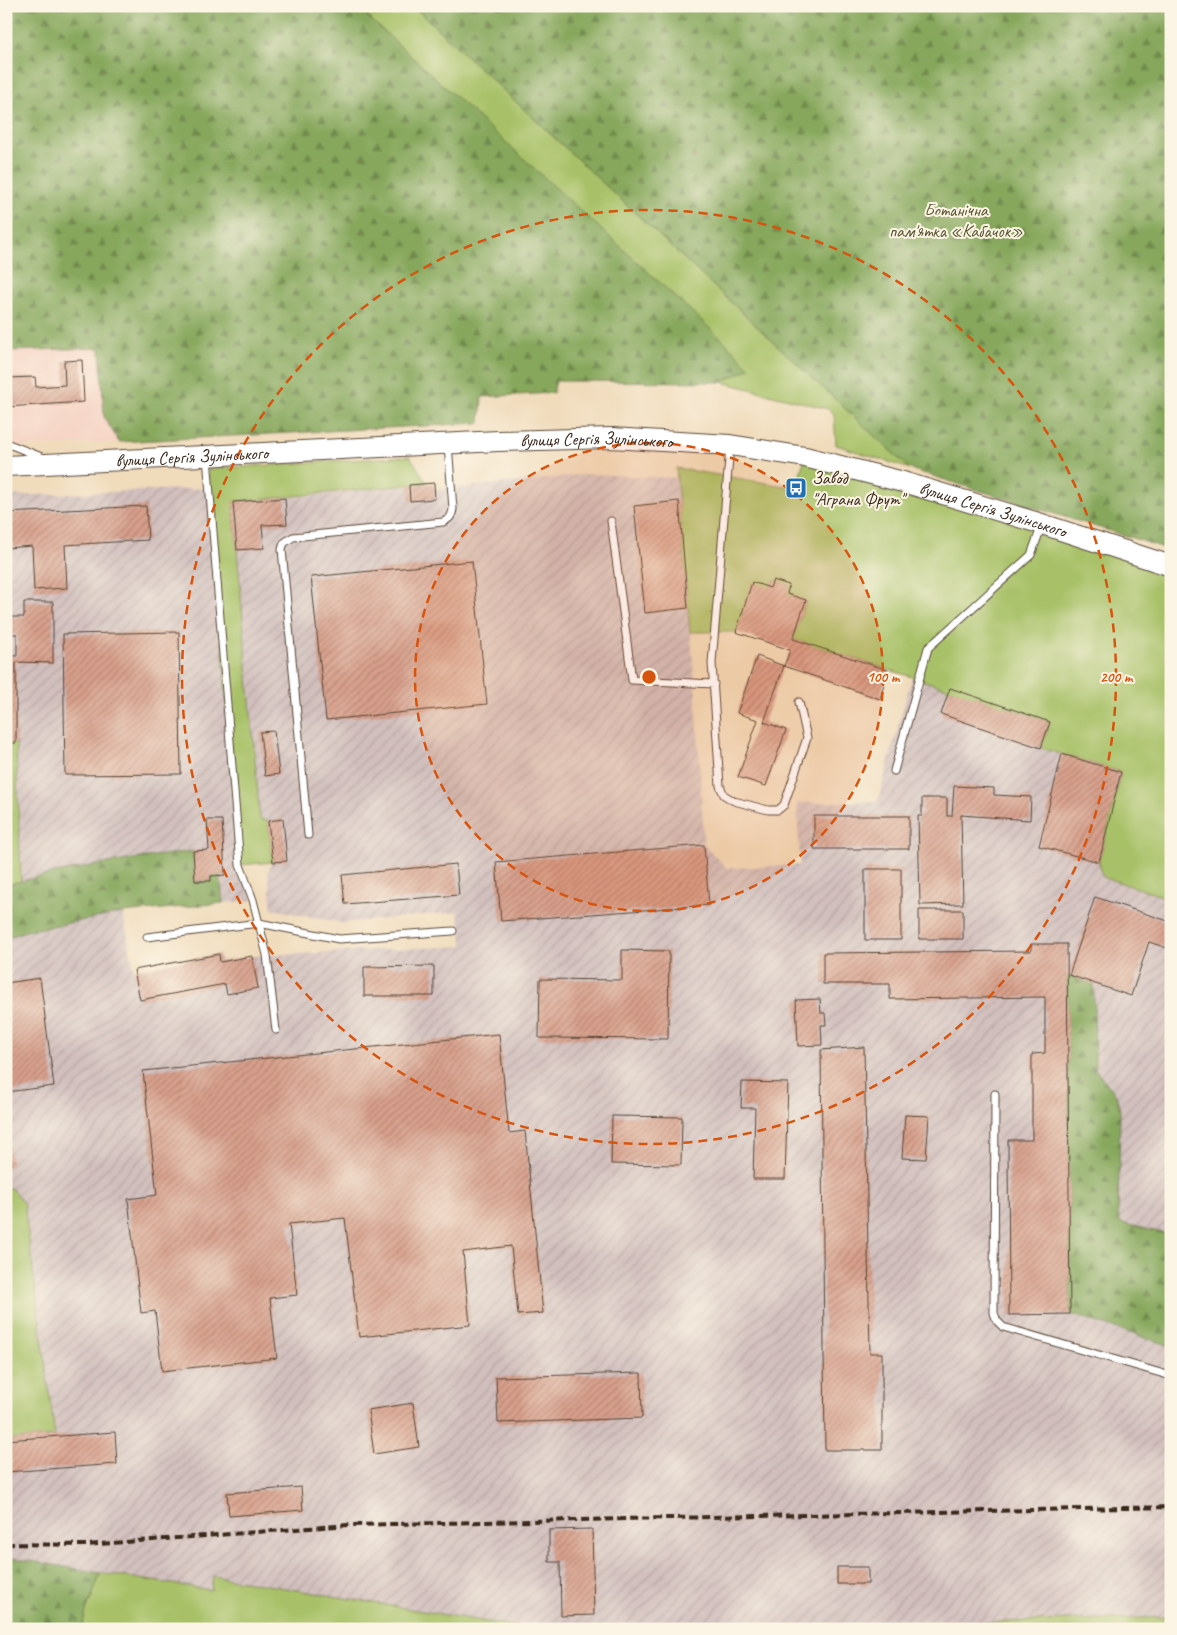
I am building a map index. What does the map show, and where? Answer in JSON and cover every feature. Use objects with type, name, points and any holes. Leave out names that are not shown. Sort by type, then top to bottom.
[{"type":"street","name":"вулиця Сергія Зулінського","points":[[6,466],[448,444],[611,438],[730,446],[805,457],[903,482],[1171,566]]},
{"type":"lane","points":[[6,444],[61,464]]},
{"type":"lane","points":[[308,835],[282,549],[288,539],[293,537],[443,522],[447,520],[452,514],[453,509],[448,444]]},
{"type":"lane","points":[[730,446],[712,663],[720,786],[724,795],[734,801],[768,810],[778,810],[784,805],[790,793],[807,738],[799,702]]},
{"type":"lane","points":[[207,456],[240,865],[253,900],[268,955],[276,1030]]},
{"type":"lane","points":[[610,521],[632,680],[714,684]]},
{"type":"lane","points":[[894,771],[928,648],[1031,555],[1042,524]]},
{"type":"lane","points":[[147,937],[259,923],[339,939],[453,931]]},
{"type":"lane","points":[[995,1094],[994,1313],[997,1321],[1003,1327],[1171,1376]]},
{"type":"shaded area","points":[[100,348],[104,417],[119,442],[6,447],[6,351]]},
{"type":"shaded area","points":[[589,474],[677,478],[696,695],[704,845],[727,868],[800,865],[797,803],[878,801],[912,677],[950,688],[941,714],[1062,754],[1039,846],[1099,862],[1103,877],[1171,899],[1171,1235],[1121,1223],[1118,1215],[1116,1094],[1095,1070],[1094,984],[1069,975],[1067,977],[1070,1314],[1171,1346],[1171,1617],[769,1629],[530,1629],[213,1576],[211,1591],[6,1557],[6,496],[210,488],[240,865],[253,900],[123,913],[134,970],[219,954],[221,962],[252,956],[463,946],[458,912],[342,923],[272,909],[268,873],[272,862],[268,821],[260,820],[233,502],[434,483],[434,489],[451,489]]},
{"type":"green space","points":[[6,6],[356,6],[725,342],[750,368],[722,382],[556,381],[553,393],[482,397],[480,423],[119,442],[104,417],[100,348],[6,351]]},
{"type":"green space","points":[[356,6],[413,6],[910,469],[836,445],[834,415],[828,409],[722,382],[749,368]]},
{"type":"green space","name":"Ботанічна пам'ятка «Кабачок»","points":[[413,6],[1171,6],[1171,550],[910,469]]},
{"type":"green space","points":[[410,456],[427,483],[233,502],[260,819],[268,821],[273,862],[240,865],[208,469]]},
{"type":"green space","points":[[805,457],[1171,566],[1171,899],[1103,877],[1099,862],[1121,772],[1041,748],[1050,722],[793,639],[806,601],[787,594],[789,585],[773,580],[770,588],[736,632],[690,632],[676,468],[796,488]]},
{"type":"green space","points":[[6,743],[16,743],[21,881],[6,885]]},
{"type":"green space","points":[[193,851],[195,881],[211,881],[211,876],[220,875],[223,903],[123,913],[26,931],[6,938],[6,885],[99,865]]},
{"type":"green space","points":[[1067,976],[1094,984],[1095,1069],[1116,1094],[1120,1110],[1118,1215],[1121,1223],[1171,1235],[1171,1346],[1070,1314]]},
{"type":"green space","points":[[6,1187],[12,1189],[24,1204],[55,1436],[6,1440]]},
{"type":"green space","points":[[6,1557],[101,1573],[85,1614],[82,1629],[6,1629]]},
{"type":"green space","points":[[101,1573],[211,1590],[213,1576],[530,1629],[82,1629],[85,1614]]},
{"type":"green space","points":[[1171,1617],[1171,1629],[769,1629]]},
{"type":"building","points":[[82,360],[84,402],[6,407],[6,378],[35,377],[36,387],[65,385],[64,361]]},
{"type":"building","points":[[434,483],[435,499],[410,501],[409,485]]},
{"type":"building","points":[[285,498],[287,524],[262,525],[264,548],[237,550],[233,502]]},
{"type":"building","points":[[679,501],[688,608],[645,613],[634,506]]},
{"type":"building","points":[[146,506],[148,540],[65,545],[67,588],[34,590],[32,546],[6,548],[6,513]]},
{"type":"building","points":[[472,561],[487,704],[326,720],[311,577]]},
{"type":"building","points":[[773,580],[789,585],[787,594],[806,600],[793,639],[888,670],[880,699],[784,666],[790,650],[736,632],[752,582],[770,588]]},
{"type":"building","points":[[24,602],[53,602],[53,663],[16,662],[16,743],[6,743],[6,656],[17,656],[17,634],[10,634],[10,617],[24,617]]},
{"type":"building","points":[[179,632],[181,774],[65,775],[63,634]]},
{"type":"building","points":[[757,656],[784,666],[764,722],[786,730],[766,786],[738,777],[758,720],[737,713]]},
{"type":"building","points":[[950,688],[1050,722],[1041,748],[941,714]]},
{"type":"building","points":[[274,731],[279,774],[265,776],[260,732]]},
{"type":"building","points":[[1062,754],[1121,772],[1099,862],[1039,846]]},
{"type":"building","points":[[954,786],[994,788],[994,795],[1031,797],[1030,820],[961,815],[963,904],[920,905],[918,816],[922,816],[922,798],[947,798],[947,816],[952,816]]},
{"type":"building","points":[[814,816],[909,816],[909,849],[814,849]]},
{"type":"building","points":[[283,819],[287,861],[273,862],[268,821]]},
{"type":"building","points":[[207,820],[222,820],[225,875],[211,876],[211,881],[195,881],[193,851],[209,850]]},
{"type":"building","points":[[704,845],[709,905],[501,921],[496,862]]},
{"type":"building","points":[[456,864],[459,895],[345,904],[342,875]]},
{"type":"building","points":[[865,869],[901,869],[901,940],[865,940]]},
{"type":"building","points":[[1095,897],[1171,922],[1170,949],[1149,942],[1131,996],[1069,975]]},
{"type":"building","points":[[919,910],[963,910],[963,939],[919,939]]},
{"type":"building","points":[[1031,944],[1067,944],[1070,1314],[1009,1315],[1008,1140],[1032,1140],[1032,1054],[1045,1053],[1045,997],[890,999],[890,984],[823,984],[823,953],[1031,951]]},
{"type":"building","points":[[622,950],[669,951],[668,1039],[539,1038],[540,979],[622,980]]},
{"type":"building","points":[[219,954],[220,962],[252,956],[258,988],[227,994],[225,984],[140,1000],[134,970]]},
{"type":"building","points":[[434,966],[434,996],[364,996],[364,967]]},
{"type":"building","points":[[40,978],[54,1086],[6,1092],[6,983]]},
{"type":"building","points":[[820,999],[821,1013],[825,1013],[826,1025],[821,1025],[822,1045],[798,1046],[796,1000]]},
{"type":"building","points":[[499,1034],[509,1133],[525,1131],[543,1313],[518,1315],[511,1246],[463,1252],[470,1325],[359,1337],[345,1218],[289,1224],[297,1295],[270,1298],[277,1358],[162,1371],[155,1311],[141,1313],[128,1199],[157,1195],[143,1071]]},
{"type":"building","points":[[864,1047],[870,1353],[882,1353],[882,1450],[825,1450],[821,1050]]},
{"type":"building","points":[[742,1082],[788,1083],[785,1179],[753,1179],[755,1108],[741,1108]]},
{"type":"building","points":[[905,1115],[929,1116],[926,1159],[902,1158]]},
{"type":"building","points":[[612,1116],[682,1117],[681,1165],[611,1164]]},
{"type":"building","points":[[6,1133],[12,1165],[6,1166]]},
{"type":"building","points":[[641,1373],[642,1418],[498,1423],[496,1377]]},
{"type":"building","points":[[413,1403],[419,1447],[374,1454],[368,1410]]},
{"type":"building","points":[[115,1432],[117,1464],[6,1472],[6,1440]]},
{"type":"building","points":[[301,1487],[303,1510],[229,1516],[227,1493]]},
{"type":"building","points":[[592,1529],[594,1615],[561,1616],[560,1562],[549,1562],[549,1530]]},
{"type":"building","points":[[837,1567],[868,1567],[868,1584],[837,1584]]},
{"type":"railway","points":[[6,1544],[86,1545],[349,1525],[1171,1507]]},
{"type":"place","name":"Завод \"Аграна Фрут\"","points":[[796,488]]}]
